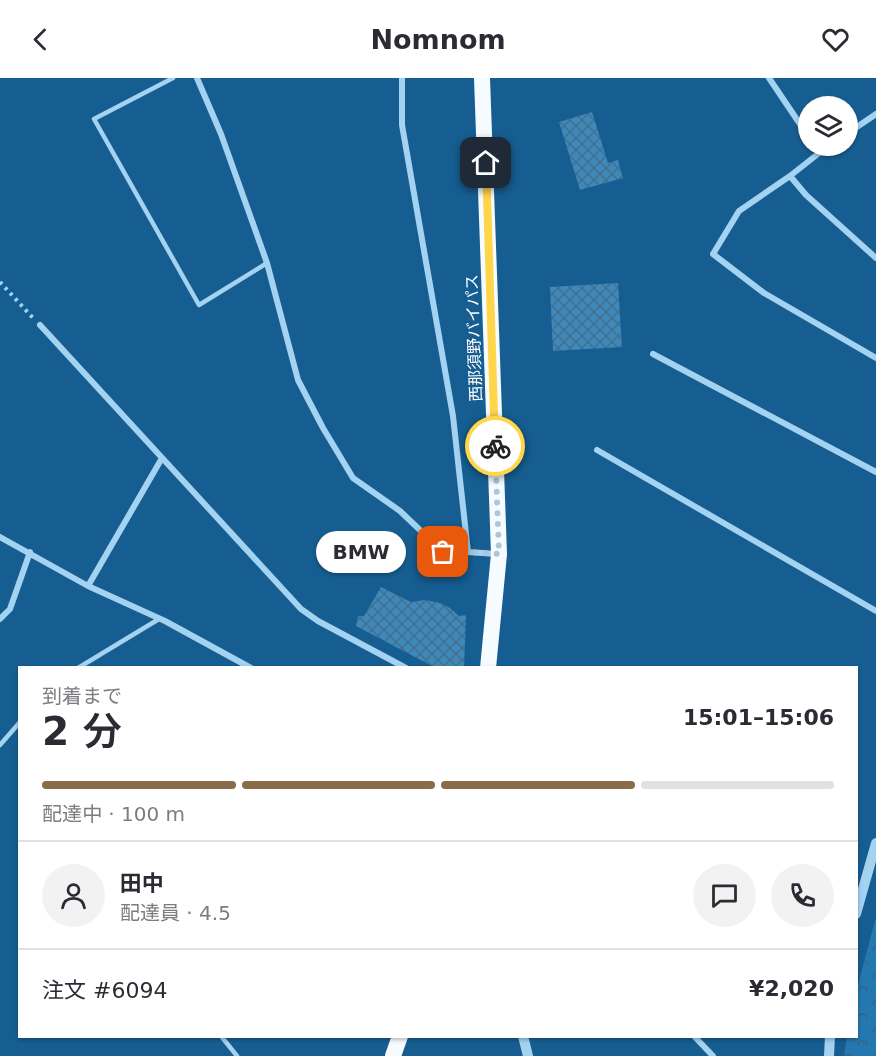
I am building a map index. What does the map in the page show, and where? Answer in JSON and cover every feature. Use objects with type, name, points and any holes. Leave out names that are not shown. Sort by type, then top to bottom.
[{"type":"highway","name":"西那須野バイパス","points":[[482,78],[499,554],[488,666]]},
{"type":"highway","points":[[393,1056],[399,1038]]},
{"type":"street","points":[[197,78],[221,134],[267,263],[298,380],[353,478],[400,512],[443,552],[499,554]]},
{"type":"street","points":[[402,78],[402,125],[453,416],[468,552]]},
{"type":"street","points":[[769,78],[798,121]]},
{"type":"street","points":[[858,126],[876,114]]},
{"type":"street","points":[[810,156],[790,176],[739,211],[713,254],[764,293],[876,358]]},
{"type":"street","points":[[790,176],[806,195],[876,258]]},
{"type":"street","points":[[40,325],[302,609],[318,621],[402,666]]},
{"type":"street","points":[[653,354],[876,472]]},
{"type":"street","points":[[597,450],[876,611]]},
{"type":"street","points":[[88,586],[162,458]]},
{"type":"street","points":[[0,537],[88,586],[159,619],[247,666]]},
{"type":"street","points":[[0,619],[10,609],[30,552]]},
{"type":"street","points":[[858,907],[876,843]]},
{"type":"street","points":[[524,1038],[528,1056]]},
{"type":"street","points":[[696,1038],[713,1056]]},
{"type":"street","points":[[829,1056],[830,1038]]},
{"type":"lane","points":[[173,78],[94,119],[199,305],[267,263]]},
{"type":"lane","points":[[81,666],[159,619]]},
{"type":"lane","points":[[0,745],[18,724]]},
{"type":"lane","points":[[223,1038],[237,1056]]},
{"type":"path","points":[[0,282],[40,325]]},
{"type":"green space","points":[[876,917],[876,1056],[844,1056],[847,1038],[858,1038],[858,985]]},
{"type":"building","points":[[592,112],[608,163],[618,160],[623,178],[580,190],[559,122]]},
{"type":"building","points":[[618,283],[622,347],[553,351],[550,287]]},
{"type":"building","points":[[381,587],[411,602],[425,600],[440,603],[459,616],[466,615],[464,666],[432,666],[356,626],[358,616],[364,616]]},
{"type":"way so far","points":[[443,552],[499,554],[495,446]]},
{"type":"place","name":"BMW","points":[[443,552]]},
{"type":"route","points":[[486,163],[495,446]]}]
